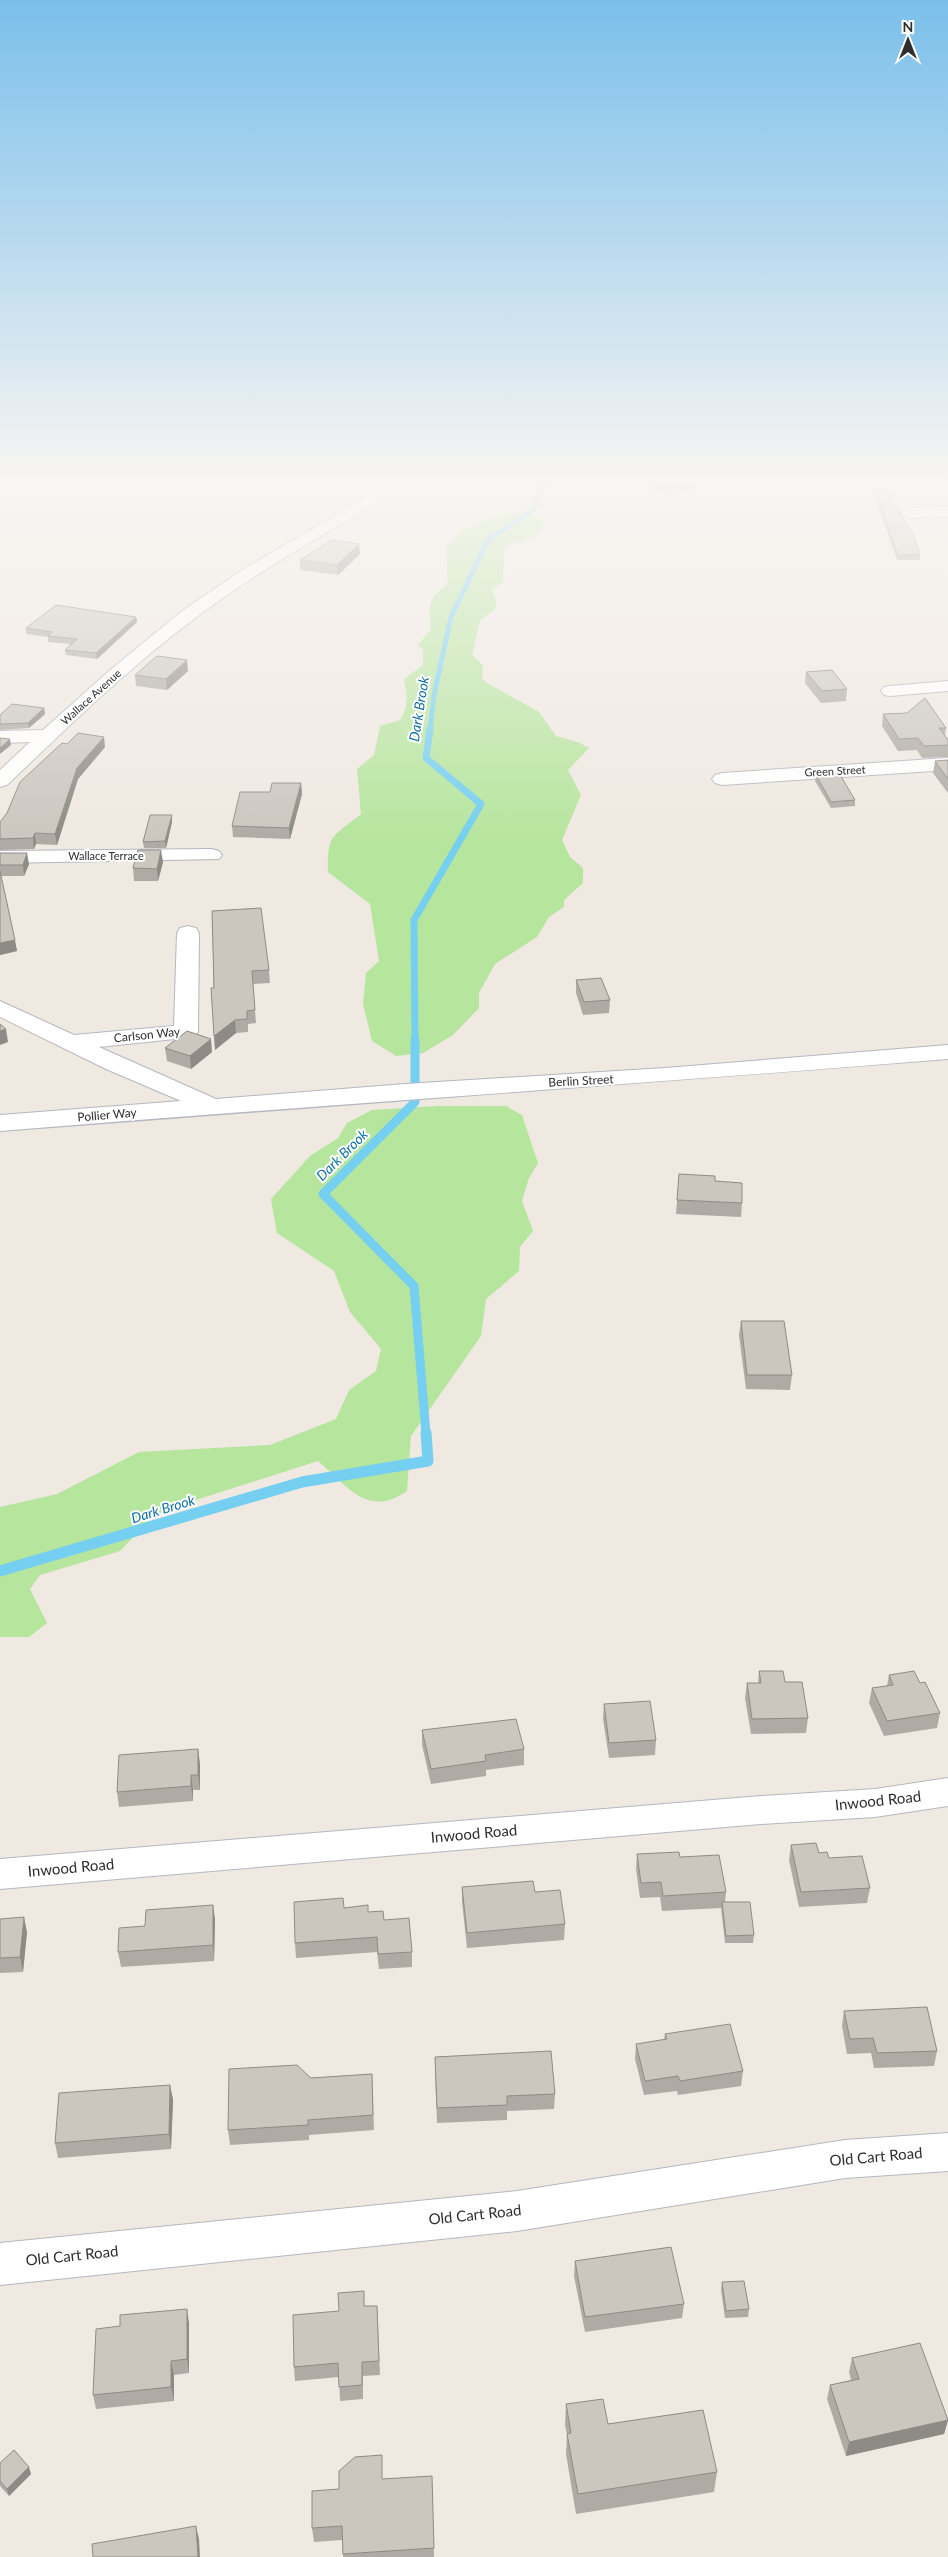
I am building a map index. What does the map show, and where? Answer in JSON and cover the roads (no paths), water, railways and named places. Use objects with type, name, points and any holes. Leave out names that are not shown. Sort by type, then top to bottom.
[{"type":"street","name":"Wallace Avenue","points":[[0,782],[152,643],[207,602]]},
{"type":"street","points":[[890,691],[948,686]]},
{"type":"street","points":[[0,737],[49,736]]},
{"type":"street","name":"Green Street","points":[[722,779],[948,764]]},
{"type":"street","name":"Wallace Terrace","points":[[0,857],[212,855]]},
{"type":"street","name":"Carlson Way","points":[[70,1042],[186,1032],[188,933]]},
{"type":"street","points":[[0,1008],[70,1042],[214,1106]]},
{"type":"street","name":"Berlin Street","points":[[214,1106],[414,1090],[666,1076],[948,1052]]},
{"type":"street","name":"Pollier Way","points":[[0,1123],[214,1106]]},
{"type":"street","name":"Inwood Road","points":[[0,1874],[761,1810],[838,1806],[948,1792]]},
{"type":"street","name":"Old Cart Road","points":[[0,2264],[517,2211],[845,2159],[948,2152]]},
{"type":"waterway","name":"Dark Brook","points":[[430,730],[434,695],[451,617],[458,602]]},
{"type":"waterway","name":"Dark Brook","points":[[415,1041],[414,920],[481,804],[426,758],[430,729]]},
{"type":"waterway","name":"Dark Brook","points":[[415,1041],[415,1102],[323,1194],[414,1286],[426,1434]]},
{"type":"waterway","name":"Dark Brook","points":[[0,1571],[302,1482],[428,1461],[426,1433]]}]
